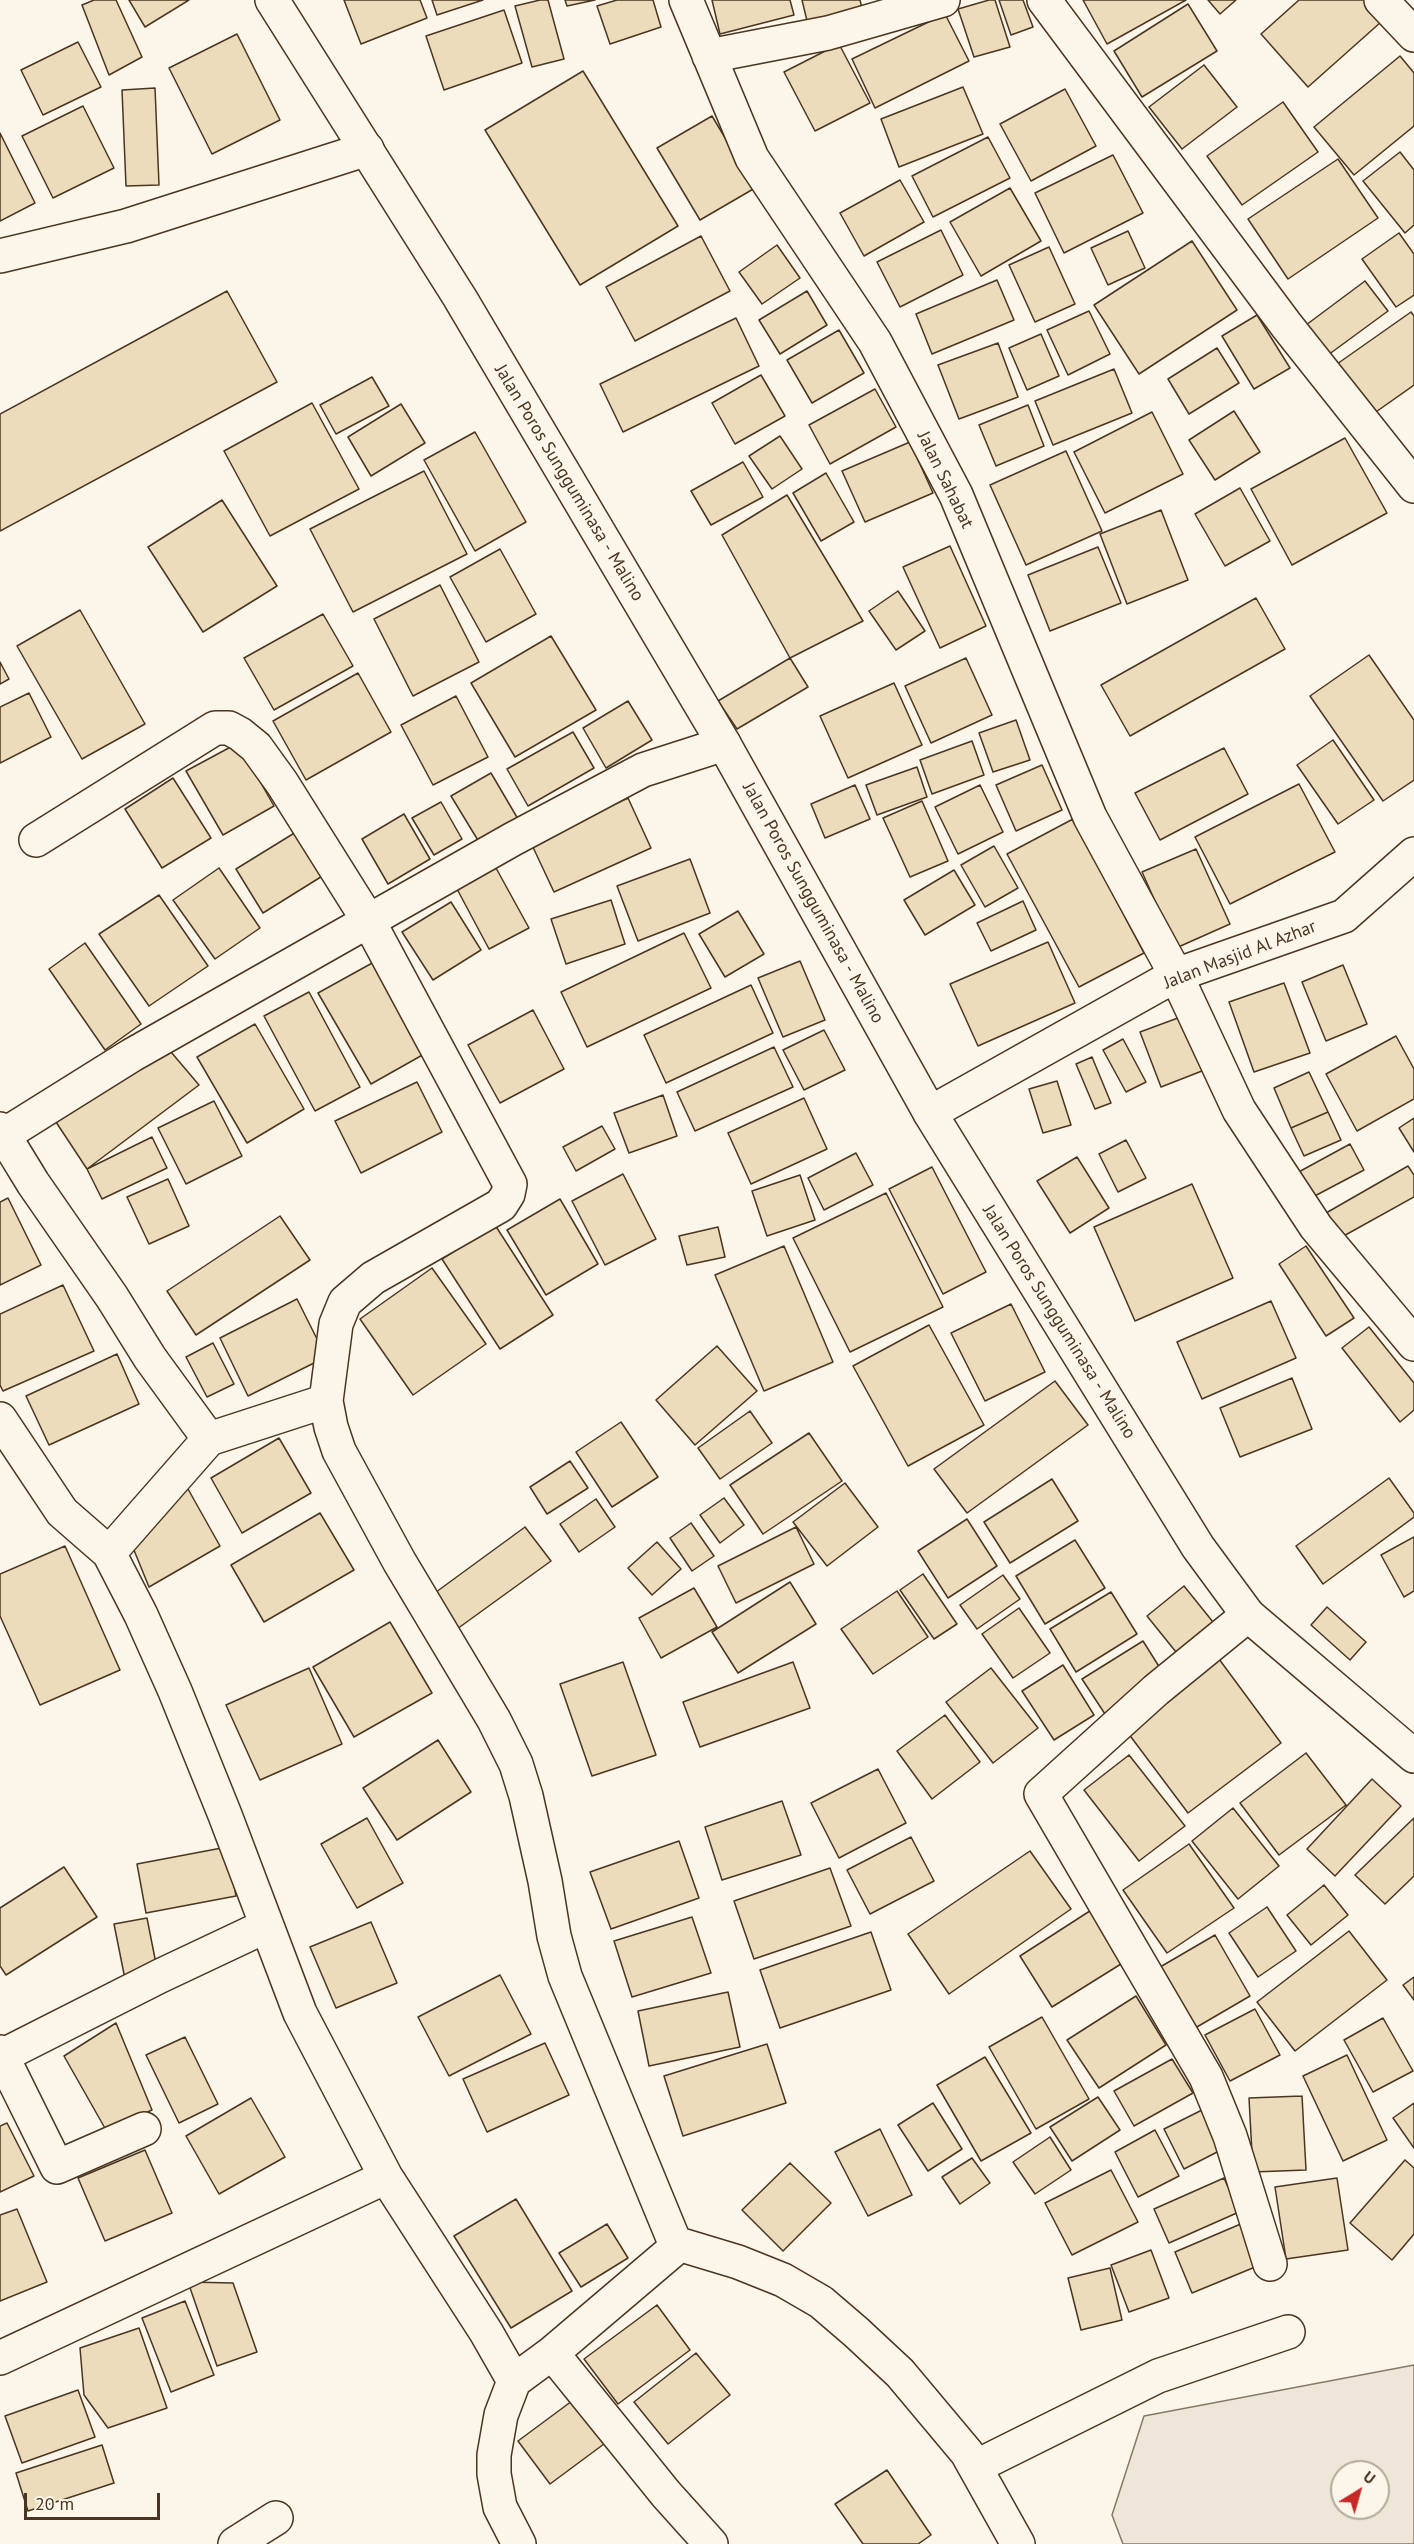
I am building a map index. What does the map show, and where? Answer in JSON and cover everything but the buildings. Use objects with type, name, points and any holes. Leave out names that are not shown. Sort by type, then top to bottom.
[{"type":"street","name":"Jalan Poros Sungguminasa - Malino","points":[[272,0],[460,298],[723,744],[930,1113],[1198,1547],[1248,1615],[1414,1756]]},
{"type":"street","name":"Jalan Sahabat","points":[[686,0],[752,158],[876,342],[956,495],[1090,817],[1176,975],[1239,1110],[1316,1227],[1414,1344]]},
{"type":"street","points":[[709,56],[828,33],[943,0]]},
{"type":"street","points":[[1044,0],[1287,326],[1414,486]]},
{"type":"street","points":[[1381,0],[1414,35]]},
{"type":"street","points":[[0,256],[126,226],[367,149]]},
{"type":"street","points":[[36,840],[215,728],[229,728],[256,747],[276,774],[368,920],[510,1184],[508,1194],[501,1205],[373,1278],[345,1302],[336,1324],[326,1401],[339,1451],[399,1562],[494,1720],[516,1764],[526,1796],[545,1881],[554,1936],[565,1976],[675,2243],[672,2251],[552,2353],[514,2381],[501,2415],[494,2455],[494,2474],[500,2507],[519,2544]]},
{"type":"street","points":[[209,1439],[150,1358],[2,1132],[132,1055],[513,839],[643,770],[723,744]]},
{"type":"street","name":"Jalan Masjid Al Azhar","points":[[930,1113],[1176,975],[1344,916],[1414,854]]},
{"type":"street","points":[[109,1553],[209,1439],[326,1401]]},
{"type":"street","points":[[0,1419],[62,1512],[109,1553],[141,1615],[175,1691],[300,2013],[386,2177],[486,2332],[514,2381]]},
{"type":"street","points":[[1248,1615],[1156,1690],[1041,1794],[1206,2077],[1230,2136],[1270,2264]]},
{"type":"street","points":[[144,2128],[57,2167],[1,2054],[266,1926]]},
{"type":"street","points":[[0,2358],[386,2177]]},
{"type":"street","points":[[675,2243],[738,2262],[774,2276],[821,2302],[900,2373],[967,2453],[1017,2544]]},
{"type":"street","points":[[975,2467],[1158,2376],[1288,2331]]},
{"type":"street","points":[[552,2353],[666,2494],[711,2544]]},
{"type":"street","points":[[235,2544],[276,2518]]},
{"type":"shaded area","points":[[1414,2365],[1414,2544],[1123,2544],[1112,2515],[1144,2416]]}]
